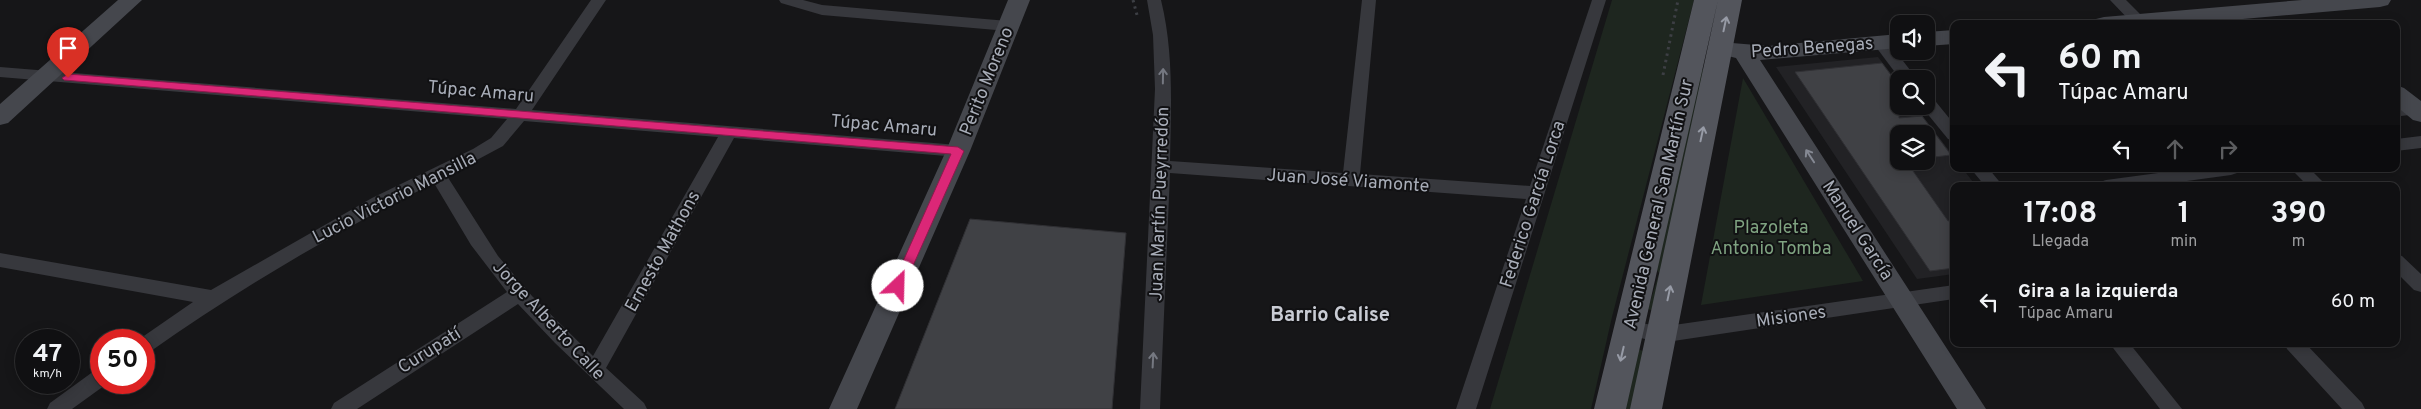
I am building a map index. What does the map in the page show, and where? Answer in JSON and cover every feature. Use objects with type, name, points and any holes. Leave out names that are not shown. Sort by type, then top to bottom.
[{"type":"main road","name":"Avenida General San Martín Sur","points":[[1610,409],[1629,328],[1720,48],[1706,0]]},
{"type":"main road","name":"Avenida General San Martín Sur","points":[[1646,409],[1730,0]]},
{"type":"street","points":[[0,118],[130,0]]},
{"type":"street","name":"Lucio Victorio Mansilla","points":[[155,338],[213,298],[338,225],[497,142],[520,115],[599,0]]},
{"type":"street","points":[[786,0],[822,10],[1008,26]]},
{"type":"street","name":"Perito Moreno","points":[[843,409],[958,151],[1019,0]]},
{"type":"street","name":"Juan Martín Pueyrredón","points":[[1150,409],[1164,56],[1154,0]]},
{"type":"street","points":[[1351,180],[1369,0]]},
{"type":"street","name":"Federico García Lorca","points":[[1466,409],[1599,0]]},
{"type":"street","points":[[2117,0],[2138,20]]},
{"type":"street","points":[[2203,20],[2291,4],[2380,0]]},
{"type":"street","points":[[2291,4],[2310,20]]},
{"type":"street","points":[[1935,38],[1950,37]]},
{"type":"street","name":"Pedro Benegas","points":[[1720,48],[1768,53],[1890,42]]},
{"type":"street","name":"Manuel García","points":[[1720,48],[1903,300],[1972,409]]},
{"type":"street","name":"Túpac Amaru","points":[[0,72],[958,151]]},
{"type":"street","points":[[2400,97],[2411,112]]},
{"type":"street","points":[[1935,111],[1950,130]]},
{"type":"street","name":"Ernesto Mathons","points":[[595,370],[729,132]]},
{"type":"street","points":[[2400,145],[2421,142]]},
{"type":"street","name":"Juan José Viamonte","points":[[1161,166],[1535,193]]},
{"type":"street","points":[[1982,172],[1991,182]]},
{"type":"street","points":[[2158,182],[2214,172]]},
{"type":"street","points":[[2303,172],[2314,182]]},
{"type":"street","name":"Jorge Alberto Calle","points":[[437,174],[471,232],[519,294],[637,409]]},
{"type":"street","points":[[0,260],[213,298]]},
{"type":"street","points":[[2400,265],[2421,285]]},
{"type":"street","name":"Misiones","points":[[1629,328],[1660,335],[1950,293]]},
{"type":"street","name":"Curupatí","points":[[341,409],[405,365],[519,294]]},
{"type":"street","points":[[2121,347],[2172,409]]},
{"type":"street","points":[[2297,347],[2355,409]]},
{"type":"street","points":[[57,409],[90,385]]},
{"type":"shaded area","points":[[1878,57],[1890,72],[1890,115],[1922,115],[1930,125],[1890,125],[1890,170],[1935,170],[1935,132],[1950,152],[1950,172],[1965,172],[1973,182],[1950,182],[1950,275],[1917,279],[1776,67]]},
{"type":"green space","points":[[1612,0],[1694,0],[1612,317],[1591,409],[1490,409]]},
{"type":"green space","points":[[1700,69],[1707,71],[1654,311],[1648,309],[1659,273],[1655,268]]},
{"type":"green space","name":"Plazoleta Antonio Tomba","points":[[1743,78],[1863,281],[1701,305]]},
{"type":"green space","points":[[1635,348],[1643,351],[1631,409],[1621,409]]},
{"type":"building","points":[[1882,63],[1890,74],[1890,115],[1899,115],[1899,118],[1922,116],[1929,125],[1890,125],[1890,170],[1912,170],[1948,221],[1950,221],[1950,268],[1930,271],[1795,72]]},
{"type":"building","points":[[1935,133],[1950,154],[1935,157]]},
{"type":"building","points":[[970,219],[1126,233],[1112,409],[895,409]]},
{"type":"district","name":"Barrio Calise","points":[[1330,314]]},
{"type":"route","points":[[68,78],[958,151],[898,286]]}]
